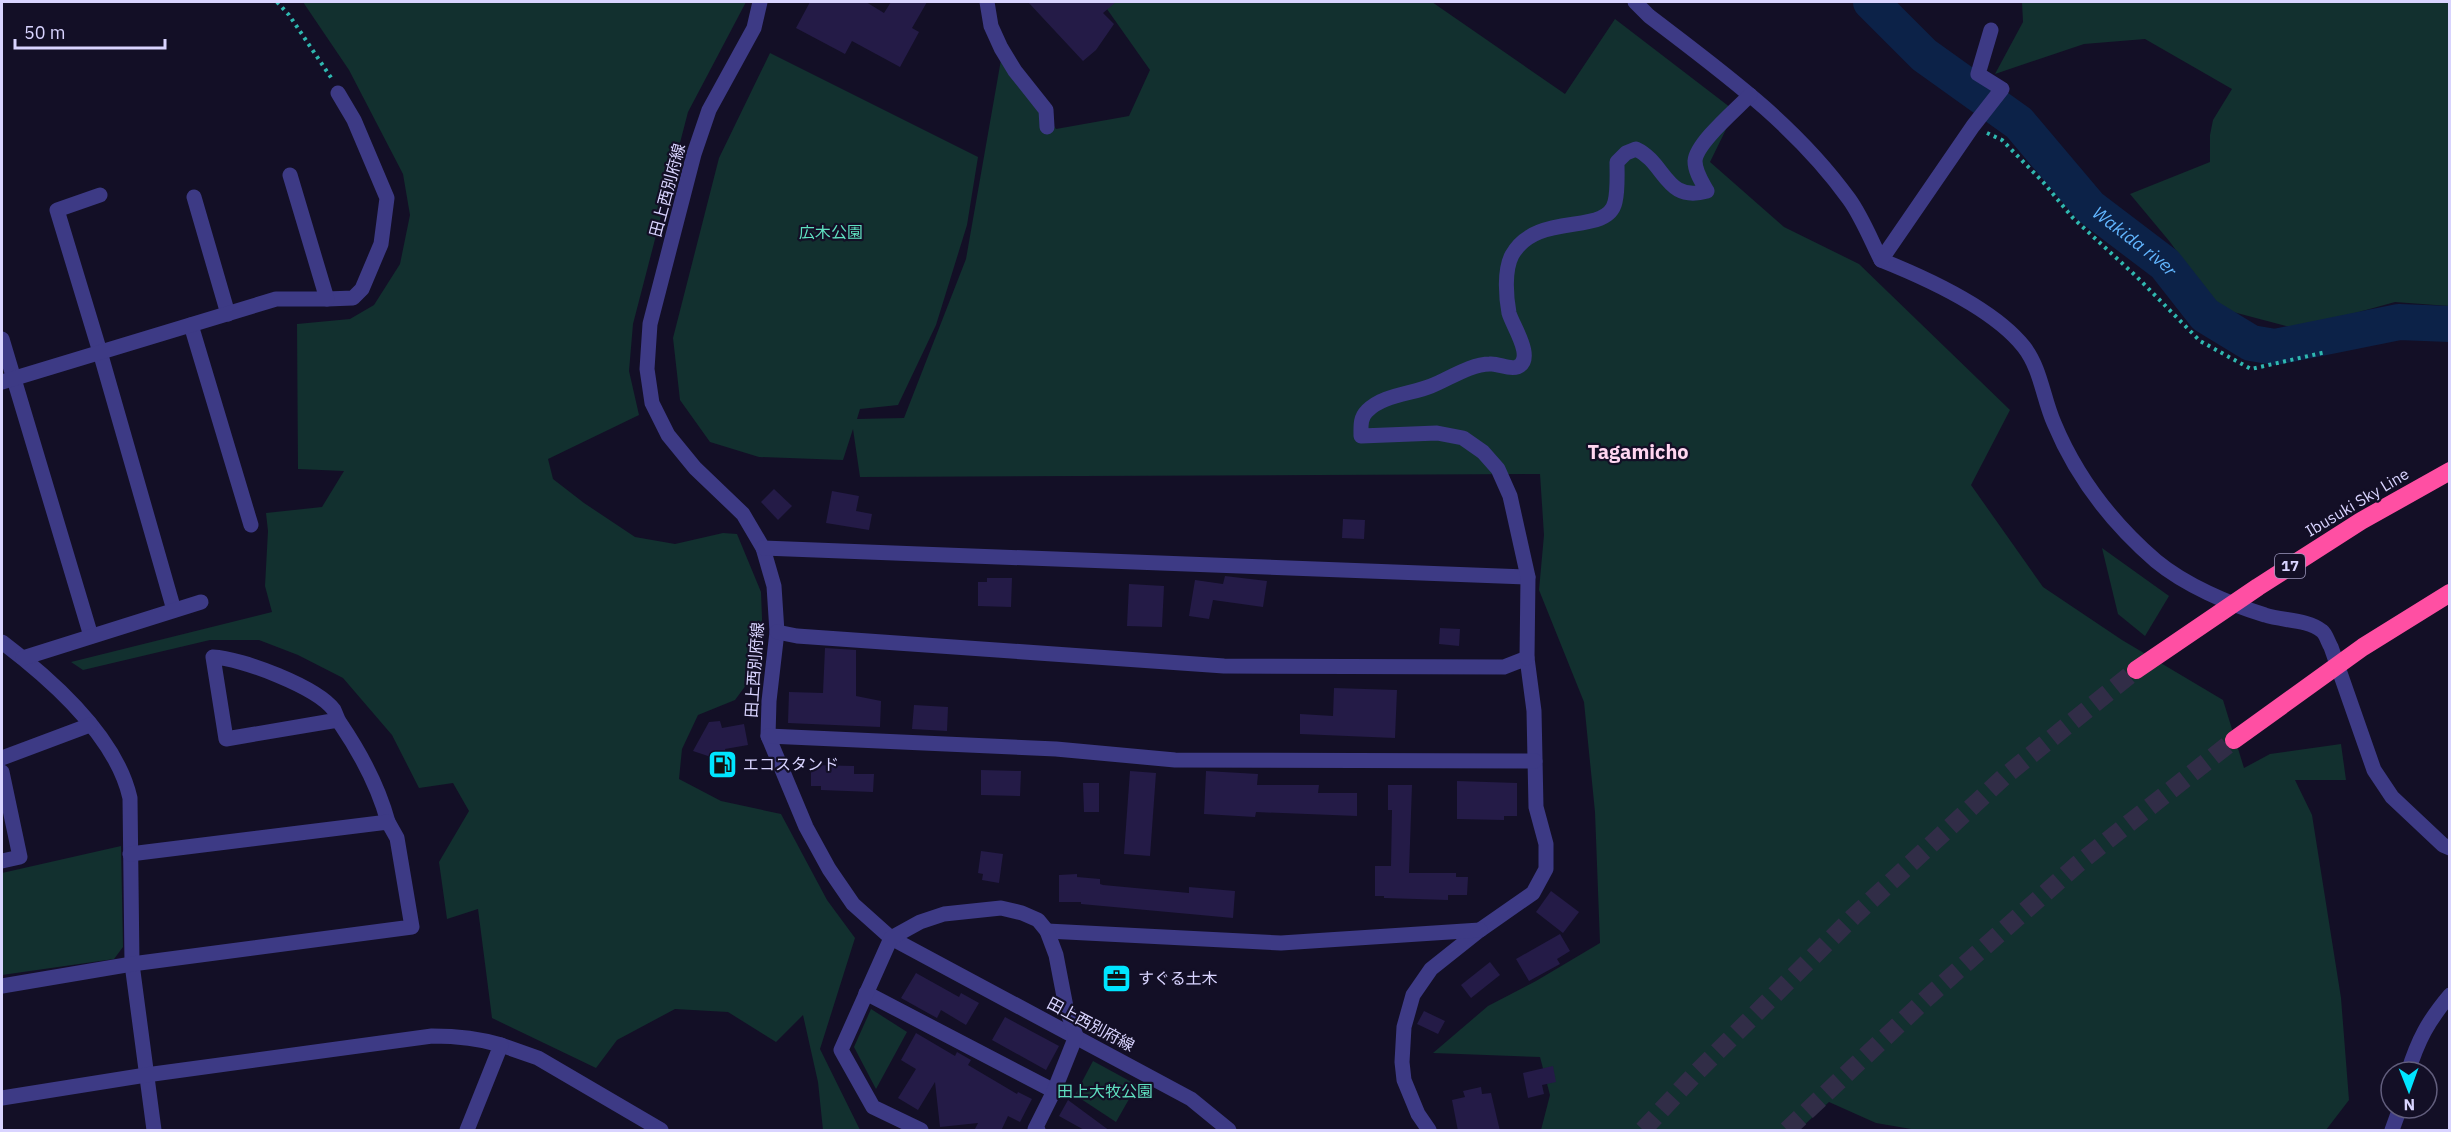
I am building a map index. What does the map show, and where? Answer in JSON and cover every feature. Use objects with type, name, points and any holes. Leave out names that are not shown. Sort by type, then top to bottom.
[{"type":"highway","name":"Ibusuki Sky Line","points":[[2136,670],[2351,527],[2450,471]]},
{"type":"highway","points":[[2234,740],[2363,647],[2450,593]]},
{"type":"street","name":"田上西別府線","points":[[760,2],[754,28],[709,110],[694,154],[650,324],[647,369],[652,403],[668,435],[695,468],[743,514],[763,548],[774,586],[777,632],[768,736],[806,827],[829,869],[853,904],[891,938],[1191,1100],[1229,1131]]},
{"type":"street","points":[[987,2],[991,26],[1000,48],[1046,110],[1047,127]]},
{"type":"street","points":[[1635,2],[1649,16],[1750,95],[1810,151],[1850,201],[1881,260],[1924,278],[1983,312],[2009,331],[2025,347],[2036,365],[2053,422],[2099,502],[2127,534],[2158,562],[2193,586],[2266,615],[2300,622],[2323,632],[2335,657],[2374,770],[2392,797],[2443,845],[2450,848]]},
{"type":"street","points":[[1881,260],[2001,89],[1978,74],[1991,30]]},
{"type":"street","points":[[8,380],[276,299],[353,298],[362,289],[381,244],[387,198],[354,120],[338,93]]},
{"type":"street","points":[[1429,1131],[1418,1114],[1404,1080],[1402,1062],[1404,1027],[1413,995],[1431,969],[1480,930],[1533,893],[1546,869],[1546,844],[1536,807],[1534,711],[1527,658],[1528,578],[1510,496],[1498,469],[1483,452],[1463,438],[1437,433],[1361,436],[1361,421],[1366,411],[1375,405],[1430,387],[1464,371],[1490,364],[1515,368],[1520,365],[1523,359],[1523,344],[1511,322],[1508,311],[1507,272],[1511,255],[1536,231],[1599,220],[1609,214],[1614,204],[1617,162],[1626,153],[1636,149],[1648,155],[1673,188],[1695,195],[1707,191],[1697,175],[1695,160],[1700,147],[1750,95]]},
{"type":"street","points":[[290,175],[327,298]]},
{"type":"street","points":[[100,195],[57,210],[174,610]]},
{"type":"street","points":[[194,197],[228,314]]},
{"type":"street","points":[[191,325],[250,525]]},
{"type":"street","points":[[2,339],[8,380],[91,636]]},
{"type":"street","points":[[763,548],[1528,578]]},
{"type":"street","points":[[23,658],[201,602]]},
{"type":"street","points":[[777,632],[797,636],[1224,666],[1504,667],[1527,658]]},
{"type":"street","points":[[2,642],[64,695],[90,725],[125,778],[130,798],[132,964],[154,1131]]},
{"type":"street","points":[[2,987],[132,964],[412,927],[397,838],[388,822],[380,794],[354,743],[334,711],[314,694],[256,666],[229,658],[213,657],[226,739],[338,720]]},
{"type":"street","points":[[2,758],[90,725]]},
{"type":"street","points":[[768,736],[1056,748],[1175,760],[1535,760]]},
{"type":"street","points":[[2,771],[20,857],[2,861]]},
{"type":"street","points":[[130,854],[388,822]]},
{"type":"street","points":[[921,1131],[873,1107],[841,1050],[891,938],[920,922],[944,914],[1001,908],[1038,920],[1047,930],[1056,955],[1066,1006],[1076,1036],[1054,1091],[1035,1130]]},
{"type":"street","points":[[1047,930],[1281,943],[1480,930]]},
{"type":"street","points":[[866,993],[1054,1091]]},
{"type":"street","points":[[2412,1060],[2430,1018],[2450,995]]},
{"type":"street","points":[[2,1098],[147,1075],[432,1036],[478,1038],[538,1058],[661,1131]]},
{"type":"street","points":[[467,1131],[501,1046]]},
{"type":"path","points":[[277,2],[316,53],[338,93]]},
{"type":"path","points":[[1977,121],[2002,140],[2043,182],[2073,218],[2137,277],[2200,341],[2252,369],[2326,352]]},
{"type":"green space","points":[[303,2],[746,2],[688,112],[633,324],[629,371],[639,415],[548,459],[553,479],[635,537],[675,544],[723,533],[737,534],[761,592],[763,644],[752,677],[735,700],[698,715],[682,749],[679,779],[721,801],[781,814],[827,900],[855,938],[820,1049],[860,1130],[823,1130],[818,1082],[803,1015],[776,1042],[728,1012],[675,1009],[617,1040],[596,1068],[492,1018],[478,909],[447,919],[439,862],[469,811],[453,783],[419,788],[392,735],[343,678],[298,655],[259,640],[210,640],[83,670],[71,662],[272,612],[265,586],[268,531],[266,513],[322,507],[344,471],[298,469],[297,324],[350,319],[374,305],[400,264],[410,215],[403,174],[349,70]]},
{"type":"green space","name":"広木公園","points":[[1102,2],[1432,2],[1565,94],[1615,19],[1735,111],[1710,162],[1784,227],[1859,264],[2010,410],[1971,485],[2043,587],[2122,640],[2223,700],[2244,768],[2270,754],[2341,744],[2346,780],[2295,780],[2312,815],[2341,998],[2349,1100],[2326,1130],[1917,1130],[1876,1123],[1829,1102],[1799,1130],[1541,1130],[1550,1095],[1540,1057],[1433,1053],[1488,1006],[1600,943],[1595,812],[1584,702],[1539,590],[1544,535],[1540,474],[860,477],[853,429],[843,460],[759,457],[710,442],[680,400],[673,338],[719,158],[770,53],[978,157],[967,225],[936,325],[898,405],[860,409],[857,419],[904,418],[966,259],[1002,54],[1056,129],[1129,116],[1150,70]]},
{"type":"green space","points":[[2022,2],[2449,2],[2449,306],[2395,302],[2297,329],[2218,308],[2170,242],[2130,194],[2210,162],[2210,135],[2213,120],[2232,89],[2145,39],[2084,44],[1995,74],[2023,22]]},
{"type":"green space","points":[[2102,548],[2169,596],[2145,636],[2118,614]]},
{"type":"green space","points":[[121,846],[123,947],[114,959],[2,975],[2,873]]},
{"type":"green space","points":[[871,1009],[907,1032],[876,1089],[854,1047]]},
{"type":"green space","name":"田上大牧公園","points":[[1093,1061],[1137,1085],[1116,1122],[1075,1095]]},
{"type":"building","points":[[810,2],[866,2],[884,13],[891,2],[927,2],[912,28],[919,32],[900,67],[852,41],[845,54],[796,28]]},
{"type":"building","points":[[1028,2],[1116,2],[1103,13],[1114,24],[1096,50],[1083,61]]},
{"type":"building","points":[[774,489],[792,506],[778,520],[761,502]]},
{"type":"building","points":[[832,491],[859,496],[856,511],[872,514],[869,530],[826,523]]},
{"type":"building","points":[[1343,519],[1365,520],[1364,539],[1342,538]]},
{"type":"building","points":[[1225,576],[1267,581],[1263,607],[1213,600],[1209,619],[1189,616],[1195,580],[1223,584]]},
{"type":"building","points":[[987,578],[1012,578],[1011,607],[978,606],[978,582],[987,582]]},
{"type":"building","points":[[1129,584],[1164,586],[1162,627],[1127,626]]},
{"type":"building","points":[[1440,628],[1460,629],[1459,646],[1439,644]]},
{"type":"building","points":[[825,648],[856,650],[856,696],[881,701],[880,727],[788,723],[789,692],[823,693]]},
{"type":"building","points":[[1334,688],[1397,690],[1395,738],[1300,734],[1300,714],[1333,716]]},
{"type":"building","points":[[914,705],[948,707],[947,731],[912,729]]},
{"type":"building","points":[[720,721],[722,728],[744,724],[748,745],[725,749],[727,757],[717,759],[693,751],[709,722]]},
{"type":"building","points":[[811,765],[854,766],[854,774],[874,774],[873,792],[821,790],[821,786],[811,786]]},
{"type":"building","points":[[981,770],[1021,771],[1020,796],[981,795]]},
{"type":"building","points":[[1130,771],[1156,773],[1150,856],[1124,854]]},
{"type":"building","points":[[1206,771],[1258,774],[1257,785],[1319,785],[1318,793],[1357,793],[1357,816],[1256,812],[1255,817],[1204,814]]},
{"type":"building","points":[[1457,781],[1517,783],[1517,816],[1504,816],[1504,820],[1457,819]]},
{"type":"building","points":[[1083,783],[1099,783],[1099,812],[1084,812]]},
{"type":"building","points":[[1388,785],[1412,785],[1409,873],[1456,873],[1456,877],[1468,877],[1467,895],[1448,895],[1448,900],[1375,896],[1375,866],[1391,866],[1392,810],[1388,810]]},
{"type":"building","points":[[981,851],[1003,854],[999,883],[982,880],[983,874],[978,873]]},
{"type":"building","points":[[1077,874],[1077,877],[1100,879],[1100,884],[1103,885],[1189,893],[1189,887],[1235,891],[1233,918],[1081,904],[1081,902],[1059,902],[1059,875]]},
{"type":"building","points":[[1551,891],[1579,912],[1563,933],[1536,912]]},
{"type":"building","points":[[1560,934],[1570,951],[1557,959],[1560,964],[1529,981],[1516,959]]},
{"type":"building","points":[[1490,962],[1500,975],[1471,998],[1461,985]]},
{"type":"building","points":[[916,973],[959,997],[961,993],[979,1003],[966,1025],[941,1010],[937,1018],[901,998]]},
{"type":"building","points":[[1424,1011],[1445,1021],[1438,1034],[1417,1024]]},
{"type":"building","points":[[1005,1017],[1059,1046],[1046,1070],[992,1040]]},
{"type":"building","points":[[916,1033],[955,1056],[957,1052],[971,1060],[968,1065],[1017,1094],[1018,1092],[1032,1099],[1020,1122],[1008,1116],[1001,1131],[974,1131],[978,1123],[940,1127],[935,1082],[918,1110],[898,1098],[916,1069],[901,1060]]},
{"type":"building","points":[[1553,1066],[1556,1082],[1542,1085],[1544,1094],[1528,1098],[1523,1073]]},
{"type":"building","points":[[1481,1087],[1482,1094],[1491,1093],[1500,1131],[1458,1131],[1452,1100],[1465,1097],[1463,1091]]},
{"type":"building","points":[[1068,1100],[1110,1131],[1086,1131],[1059,1116]]},
{"type":"waterway","name":"Wakida river","points":[[1871,2],[1924,55],[2019,123],[2090,207],[2165,264],[2205,315],[2251,343],[2275,347],[2399,322],[2450,324]]},
{"type":"tunnel","points":[[1643,1130],[1696,1073],[1853,917],[2005,776],[2136,670]]},
{"type":"tunnel","points":[[1787,1130],[1928,997],[2079,863],[2234,740]]},
{"type":"place","name":"エコスタンド","points":[[722,764]]},
{"type":"place","name":"すぐる土木","points":[[1117,978]]},
{"type":"district","name":"Tagamicho","points":[[1638,452]]}]
